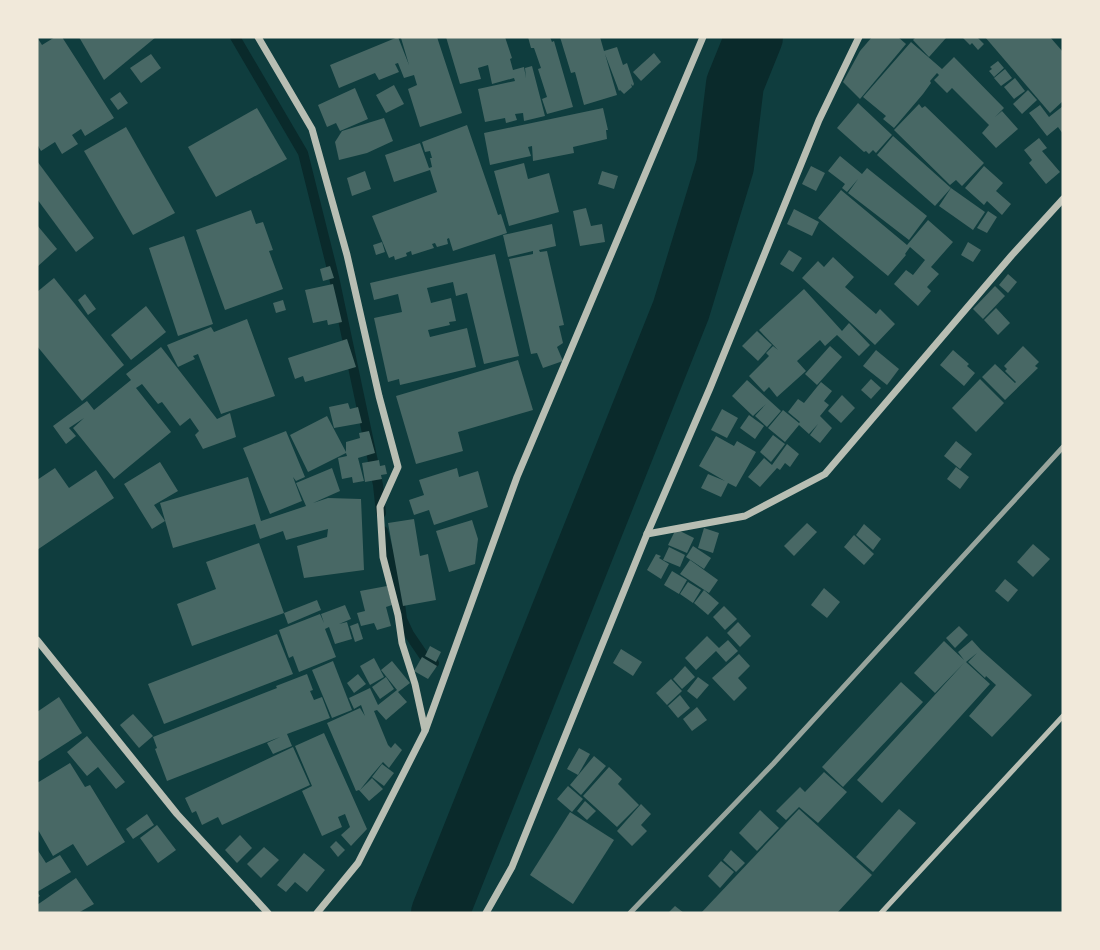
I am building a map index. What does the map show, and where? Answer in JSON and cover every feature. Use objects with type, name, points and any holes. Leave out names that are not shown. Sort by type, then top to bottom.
[{"type":"street","points":[[258,37],[312,129],[347,255],[398,467],[380,507],[383,557],[425,730]]},
{"type":"street","points":[[317,913],[358,863],[425,730],[517,477],[703,37]]},
{"type":"street","points":[[486,913],[512,867],[819,120],[859,37]]},
{"type":"street","points":[[647,534],[745,516],[825,474],[1063,199]]},
{"type":"street","points":[[37,640],[177,814],[268,913]]},
{"type":"lane","points":[[881,913],[1063,716]]},
{"type":"building","points":[[37,37],[42,45],[55,37],[62,37],[114,118],[85,136],[81,129],[72,135],[78,144],[62,154],[55,142],[41,151],[37,144]]},
{"type":"building","points":[[79,37],[156,37],[104,80]]},
{"type":"building","points":[[398,37],[409,65],[401,38],[437,37],[462,113],[420,127],[408,89],[417,85],[414,75],[404,78],[398,63],[395,64],[399,72],[379,80],[375,73],[339,88],[330,65]]},
{"type":"building","points":[[446,37],[505,37],[513,70],[524,67],[526,78],[525,68],[532,66],[545,116],[524,121],[523,113],[515,114],[517,120],[506,123],[505,118],[485,122],[478,89],[515,81],[514,78],[492,84],[488,65],[478,68],[481,79],[460,84]]},
{"type":"building","points":[[528,37],[550,37],[552,42],[554,41],[573,107],[547,114],[542,99],[547,97],[538,69],[541,68]]},
{"type":"building","points":[[560,37],[600,37],[604,51],[617,47],[623,65],[627,63],[633,86],[631,84],[632,87],[624,94],[619,91],[605,54],[617,95],[584,105],[575,72],[571,73]]},
{"type":"building","points":[[872,37],[898,37],[906,44],[860,99],[843,82],[860,51]]},
{"type":"building","points":[[916,37],[946,38],[929,57],[913,40]]},
{"type":"building","points":[[977,37],[984,44],[978,50],[963,38]]},
{"type":"building","points":[[985,37],[1050,37],[1063,52],[1063,101],[1050,113]]},
{"type":"building","points":[[911,42],[942,69],[954,57],[1004,108],[995,117],[1002,111],[1018,129],[996,148],[982,133],[989,125],[952,88],[947,93],[934,80],[939,75],[937,73],[894,128],[883,119],[886,116],[863,97]]},
{"type":"building","points":[[654,53],[661,62],[641,81],[633,72]]},
{"type":"building","points":[[151,54],[161,68],[141,83],[130,68]]},
{"type":"building","points":[[998,61],[1004,68],[994,77],[989,71],[992,69],[990,67]]},
{"type":"building","points":[[1005,69],[1012,78],[1001,86],[994,78]]},
{"type":"building","points":[[1015,78],[1025,91],[1014,99],[1004,87]]},
{"type":"building","points":[[394,85],[404,104],[386,113],[376,95]]},
{"type":"building","points":[[355,88],[368,119],[340,131],[336,123],[327,127],[318,105]]},
{"type":"building","points":[[1028,90],[1037,100],[1022,114],[1013,104]]},
{"type":"building","points":[[120,92],[128,103],[118,110],[110,99]]},
{"type":"building","points":[[858,103],[892,135],[876,153],[873,150],[869,154],[864,152],[837,128]]},
{"type":"building","points":[[919,104],[922,108],[925,106],[984,163],[962,186],[956,180],[950,185],[894,130]]},
{"type":"building","points":[[1040,105],[1049,117],[1063,106],[1063,134],[1058,127],[1047,136],[1029,113]]},
{"type":"building","points":[[257,108],[287,159],[216,197],[188,147]]},
{"type":"building","points":[[603,108],[608,130],[607,139],[573,147],[574,153],[533,161],[532,146],[528,147],[531,156],[490,165],[484,133]]},
{"type":"building","points":[[384,118],[393,141],[367,153],[339,160],[335,142],[342,131]]},
{"type":"building","points":[[467,125],[498,215],[501,214],[507,233],[453,251],[449,238],[448,244],[437,247],[435,243],[432,244],[434,248],[412,255],[411,251],[406,253],[407,256],[395,260],[394,256],[389,258],[372,216],[437,192],[430,170],[394,182],[385,155],[420,143],[429,168],[432,167],[430,151],[425,152],[422,142]]},
{"type":"building","points":[[126,127],[175,213],[133,235],[84,151]]},
{"type":"building","points":[[893,136],[951,188],[935,206],[877,155]]},
{"type":"building","points":[[1039,138],[1047,148],[1042,151],[1060,172],[1046,184],[1029,163],[1032,160],[1024,150]]},
{"type":"building","points":[[840,156],[862,174],[867,168],[927,216],[909,240],[848,193],[858,179],[847,192],[842,188],[845,184],[828,171]]},
{"type":"building","points":[[37,161],[94,238],[76,252],[37,199]]},
{"type":"building","points":[[524,163],[528,179],[549,173],[559,212],[509,226],[494,171]]},
{"type":"building","points":[[811,166],[825,173],[816,191],[802,184]]},
{"type":"building","points":[[984,166],[1003,183],[996,191],[1011,204],[1002,215],[987,201],[984,205],[965,188]]},
{"type":"building","points":[[365,171],[371,189],[352,196],[347,178]]},
{"type":"building","points":[[602,171],[618,176],[614,189],[598,184]]},
{"type":"building","points":[[951,188],[985,212],[973,230],[939,206]]},
{"type":"building","points":[[841,190],[907,245],[928,220],[953,242],[931,267],[939,274],[927,287],[931,291],[918,306],[894,284],[906,270],[913,275],[925,260],[910,247],[888,276],[818,218]]},
{"type":"building","points":[[586,208],[591,226],[602,224],[605,242],[580,246],[573,211]]},
{"type":"building","points":[[794,209],[819,222],[812,236],[787,224]]},
{"type":"building","points":[[251,210],[256,224],[263,222],[273,250],[269,251],[283,289],[225,310],[196,230]]},
{"type":"building","points":[[988,211],[997,217],[987,233],[977,228]]},
{"type":"building","points":[[552,224],[556,246],[539,250],[547,251],[564,325],[559,326],[563,343],[557,347],[563,361],[543,368],[537,353],[531,354],[509,259],[533,254],[533,251],[508,257],[503,235]]},
{"type":"building","points":[[37,225],[57,249],[37,267]]},
{"type":"building","points":[[184,236],[213,324],[178,336],[149,248]]},
{"type":"building","points":[[382,242],[385,252],[376,255],[373,245]]},
{"type":"building","points":[[968,242],[981,250],[973,262],[961,255]]},
{"type":"building","points":[[789,250],[802,258],[793,272],[780,264]]},
{"type":"building","points":[[495,254],[519,356],[484,364],[467,293],[456,296],[453,282],[427,288],[431,303],[451,298],[456,321],[428,330],[430,337],[467,328],[476,367],[400,385],[399,379],[388,382],[374,318],[402,312],[398,294],[374,300],[370,283]]},
{"type":"building","points":[[833,257],[854,277],[845,287],[876,314],[880,309],[895,324],[875,345],[802,278],[818,261],[824,267]]},
{"type":"building","points":[[330,266],[334,278],[323,281],[320,269]]},
{"type":"building","points":[[1008,274],[1017,282],[1008,293],[999,285]]},
{"type":"building","points":[[54,278],[124,365],[82,401],[37,346],[37,292]]},
{"type":"building","points":[[333,284],[342,322],[328,325],[327,320],[313,323],[305,290]]},
{"type":"building","points":[[995,286],[1005,296],[983,319],[973,309]]},
{"type":"building","points":[[804,289],[842,331],[849,323],[870,345],[859,356],[837,335],[825,346],[820,340],[797,361],[806,371],[777,397],[769,387],[764,392],[749,376],[769,356],[766,353],[773,346],[778,350],[759,330]]},
{"type":"building","points":[[85,294],[96,309],[88,315],[78,300]]},
{"type":"building","points":[[283,300],[286,310],[276,313],[273,303]]},
{"type":"building","points":[[146,306],[166,332],[131,360],[111,335]]},
{"type":"building","points":[[996,308],[1010,323],[998,335],[984,320]]},
{"type":"building","points":[[247,319],[275,396],[221,414],[198,354],[193,356],[195,359],[178,367],[167,345],[211,327],[214,332]]},
{"type":"building","points":[[757,331],[772,345],[758,361],[742,346]]},
{"type":"building","points":[[347,339],[356,367],[305,382],[303,376],[295,379],[288,358]]},
{"type":"building","points":[[830,346],[842,357],[817,385],[805,374]]},
{"type":"building","points":[[1023,346],[1039,362],[1035,366],[1038,368],[1005,400],[982,377],[995,364],[1015,383],[1004,366]]},
{"type":"building","points":[[161,347],[217,419],[230,413],[236,437],[203,449],[195,435],[199,431],[190,418],[180,426],[162,402],[158,404],[142,384],[136,388],[171,432],[114,479],[73,428],[84,418],[69,428],[76,436],[66,444],[53,426],[87,401],[94,410],[131,380],[126,374]]},
{"type":"building","points":[[876,350],[899,369],[887,385],[863,366]]},
{"type":"building","points":[[953,350],[975,373],[964,386],[940,365]]},
{"type":"building","points":[[518,360],[533,410],[458,432],[463,451],[416,464],[396,396]]},
{"type":"building","points":[[871,379],[881,388],[871,399],[861,390]]},
{"type":"building","points":[[980,379],[1004,403],[976,432],[952,408]]},
{"type":"building","points":[[747,380],[781,411],[767,427],[755,416],[766,404],[753,416],[732,396]]},
{"type":"building","points":[[821,382],[832,391],[824,401],[829,405],[820,416],[832,428],[820,443],[810,435],[818,424],[809,434],[799,425],[785,442],[768,428],[783,410],[799,423],[788,412],[798,399],[804,403]]},
{"type":"building","points":[[842,395],[855,408],[841,423],[828,411]]},
{"type":"building","points":[[348,403],[350,409],[358,407],[362,423],[334,428],[329,407]]},
{"type":"building","points":[[722,409],[738,418],[727,438],[711,430]]},
{"type":"building","points":[[749,415],[764,426],[755,439],[740,428]]},
{"type":"building","points":[[327,416],[346,452],[346,442],[360,438],[359,433],[369,431],[375,453],[358,458],[364,481],[353,483],[352,477],[342,479],[338,458],[347,456],[346,453],[308,472],[290,435]]},
{"type":"building","points":[[286,431],[305,477],[296,481],[293,477],[302,501],[270,514],[243,448]]},
{"type":"building","points":[[773,435],[785,444],[771,462],[760,452]]},
{"type":"building","points":[[716,436],[734,446],[737,441],[756,452],[736,487],[728,483],[721,497],[701,488],[708,474],[725,481],[699,466]]},
{"type":"building","points":[[956,441],[972,454],[960,469],[944,456]]},
{"type":"building","points":[[787,444],[799,454],[790,467],[785,463],[780,470],[777,468],[760,487],[748,477],[764,458],[772,465]]},
{"type":"building","points":[[379,460],[380,466],[385,465],[387,474],[381,475],[382,479],[365,482],[362,463]]},
{"type":"building","points":[[160,462],[178,491],[154,505],[165,521],[152,529],[124,484]]},
{"type":"building","points":[[956,467],[969,477],[960,489],[947,479]]},
{"type":"building","points":[[55,468],[69,488],[96,470],[114,498],[37,550],[37,480]]},
{"type":"building","points":[[332,468],[340,491],[313,503],[328,498],[361,499],[364,570],[304,578],[297,546],[327,537],[328,529],[286,540],[283,531],[260,539],[255,524],[173,548],[160,503],[248,477],[261,521],[306,506],[296,483]]},
{"type":"building","points":[[457,468],[459,477],[478,471],[488,507],[434,525],[429,510],[414,515],[409,500],[424,495],[419,480]]},
{"type":"building","points":[[414,519],[420,556],[428,554],[436,600],[403,606],[388,523]]},
{"type":"building","points":[[472,520],[478,539],[475,564],[449,572],[436,531]]},
{"type":"building","points":[[807,523],[817,532],[794,556],[784,546]]},
{"type":"building","points":[[864,524],[881,539],[873,550],[856,535]]},
{"type":"building","points":[[704,528],[719,533],[713,553],[698,548]]},
{"type":"building","points":[[676,529],[694,538],[687,553],[668,545]]},
{"type":"building","points":[[854,535],[874,554],[864,565],[844,547]]},
{"type":"building","points":[[259,543],[284,613],[192,646],[177,604],[216,589],[206,562]]},
{"type":"building","points":[[1033,544],[1050,559],[1033,577],[1017,562]]},
{"type":"building","points":[[693,546],[711,558],[704,569],[686,557]]},
{"type":"building","points":[[669,547],[685,555],[680,567],[663,560]]},
{"type":"building","points":[[656,554],[669,564],[661,579],[647,570]]},
{"type":"building","points":[[690,560],[718,580],[709,593],[680,574]]},
{"type":"building","points":[[672,571],[687,580],[679,594],[664,585]]},
{"type":"building","points":[[1005,579],[1018,590],[1008,602],[995,591]]},
{"type":"building","points":[[688,582],[701,590],[693,603],[680,594]]},
{"type":"building","points":[[387,586],[392,605],[386,607],[391,626],[377,630],[374,623],[361,626],[357,613],[365,611],[360,591]]},
{"type":"building","points":[[824,588],[840,602],[827,618],[811,605]]},
{"type":"building","points":[[704,590],[719,603],[708,615],[694,603]]},
{"type":"building","points":[[317,600],[321,610],[288,624],[284,613]]},
{"type":"building","points":[[345,605],[351,619],[339,624],[347,622],[352,639],[335,644],[329,627],[325,629],[336,657],[299,672],[293,656],[289,658],[279,630],[320,614],[324,623],[321,614]]},
{"type":"building","points":[[724,606],[737,619],[725,630],[713,617]]},
{"type":"building","points":[[738,622],[751,636],[740,647],[727,633]]},
{"type":"building","points":[[358,623],[363,639],[355,642],[350,626]]},
{"type":"building","points":[[959,626],[968,635],[955,648],[946,638]]},
{"type":"building","points":[[277,634],[293,674],[164,724],[148,684]]},
{"type":"building","points":[[707,636],[719,648],[728,640],[738,651],[726,662],[716,651],[696,670],[685,658]]},
{"type":"building","points":[[972,640],[1032,695],[992,737],[969,716],[996,685],[968,662],[977,653],[966,662],[990,684],[882,803],[857,780],[964,663],[935,693],[914,673],[944,641],[964,660],[958,652]]},
{"type":"building","points":[[430,646],[441,652],[436,662],[425,656]]},
{"type":"building","points":[[621,649],[642,662],[633,676],[613,663]]},
{"type":"building","points":[[739,654],[750,666],[738,678],[747,688],[734,701],[712,678]]},
{"type":"building","points":[[422,657],[437,666],[428,679],[414,671]]},
{"type":"building","points":[[374,658],[384,677],[370,685],[360,666]]},
{"type":"building","points":[[333,661],[352,710],[332,718],[312,670]]},
{"type":"building","points":[[392,661],[410,683],[398,692],[407,702],[386,720],[377,710],[374,711],[388,745],[391,748],[395,743],[402,750],[389,768],[383,762],[360,790],[372,778],[383,789],[369,801],[359,790],[356,791],[327,723],[360,708],[365,716],[361,705],[354,709],[349,698],[370,688],[378,705],[397,690],[381,670]]},
{"type":"building","points":[[685,666],[695,677],[682,689],[673,679]]},
{"type":"building","points":[[307,674],[314,700],[322,697],[330,718],[287,734],[292,746],[273,754],[267,743],[280,737],[167,781],[153,737]]},
{"type":"building","points":[[358,674],[366,684],[354,693],[347,683]]},
{"type":"building","points":[[386,677],[394,689],[380,699],[372,687]]},
{"type":"building","points":[[698,677],[709,685],[697,699],[687,691]]},
{"type":"building","points":[[671,679],[682,691],[667,705],[656,693]]},
{"type":"building","points":[[901,682],[923,702],[843,787],[822,767]]},
{"type":"building","points":[[680,695],[690,708],[678,718],[668,706]]},
{"type":"building","points":[[59,697],[82,733],[37,762],[37,712]]},
{"type":"building","points":[[697,707],[707,720],[692,731],[683,719]]},
{"type":"building","points":[[133,714],[153,736],[139,748],[120,725]]},
{"type":"building","points":[[324,733],[367,829],[351,846],[341,835],[350,827],[345,814],[338,817],[342,827],[322,836],[302,791],[312,786],[295,746]]},
{"type":"building","points":[[87,736],[125,782],[116,789],[98,767],[87,776],[67,752]]},
{"type":"building","points":[[293,747],[310,785],[222,825],[218,817],[202,825],[196,811],[192,813],[185,798]]},
{"type":"building","points":[[579,748],[590,754],[578,775],[567,769]]},
{"type":"building","points":[[594,756],[606,766],[581,795],[570,785]]},
{"type":"building","points":[[70,763],[85,787],[90,785],[125,842],[87,866],[73,844],[53,856],[37,828],[37,783]]},
{"type":"building","points":[[382,764],[394,773],[384,786],[372,777]]},
{"type":"building","points":[[609,767],[622,779],[618,784],[639,805],[617,827],[583,796]]},
{"type":"building","points":[[824,772],[847,792],[818,823],[799,807],[786,820],[776,811],[800,787],[805,792]]},
{"type":"building","points":[[568,786],[583,799],[572,812],[557,799]]},
{"type":"building","points":[[585,801],[596,811],[587,820],[577,811]]},
{"type":"building","points":[[641,804],[651,814],[641,825],[647,831],[632,846],[617,831]]},
{"type":"building","points":[[799,809],[872,875],[837,913],[701,913]]},
{"type":"building","points":[[899,809],[916,823],[873,872],[856,857]]},
{"type":"building","points":[[760,810],[779,828],[757,851],[739,833]]},
{"type":"building","points":[[570,812],[614,840],[573,904],[530,875]]},
{"type":"building","points":[[147,814],[154,825],[133,839],[126,829]]},
{"type":"building","points":[[157,825],[176,850],[158,863],[140,838]]},
{"type":"building","points":[[240,835],[252,848],[237,863],[225,850]]},
{"type":"building","points":[[336,841],[345,850],[338,857],[330,847]]},
{"type":"building","points":[[264,847],[279,860],[261,878],[247,864]]},
{"type":"building","points":[[37,849],[46,863],[60,855],[71,872],[37,892]]},
{"type":"building","points":[[731,850],[745,863],[736,872],[723,860]]},
{"type":"building","points":[[304,853],[325,870],[307,892],[295,882],[286,892],[277,885]]},
{"type":"building","points":[[721,861],[734,872],[720,888],[708,876]]},
{"type":"building","points":[[76,878],[94,904],[78,913],[37,913],[37,905]]},
{"type":"building","points":[[675,906],[684,913],[668,913]]},
{"type":"waterway","points":[[235,37],[303,153],[334,277],[378,485],[381,513]]},
{"type":"waterway","points":[[440,913],[681,310],[725,166],[735,84],[754,37]]},
{"type":"waterway","points":[[383,531],[398,589],[402,619],[424,656],[434,663]]},
{"type":"railway","points":[[630,913],[773,764],[1063,447]]}]
